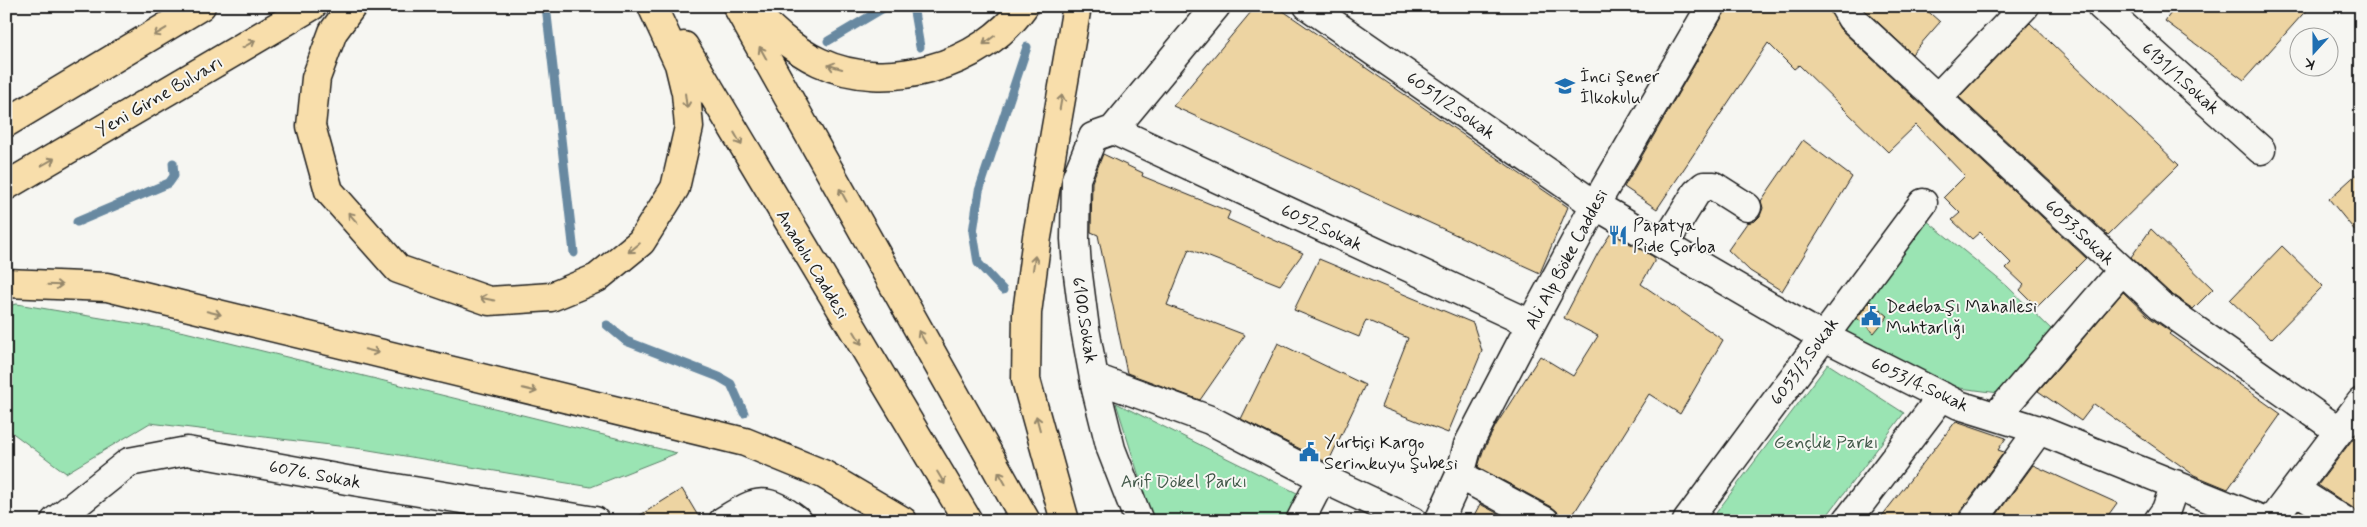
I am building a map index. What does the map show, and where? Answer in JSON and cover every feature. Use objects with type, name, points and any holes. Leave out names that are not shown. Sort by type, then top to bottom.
[{"type":"main road","points":[[6,123],[201,6]]},
{"type":"main road","name":"Yeni Girne Bulvarı","points":[[6,186],[312,6]]},
{"type":"main road","points":[[352,6],[332,32],[316,78],[311,126],[329,191],[398,269],[489,301],[551,297],[597,278],[642,242],[675,188],[689,127],[686,93],[679,64],[652,6]]},
{"type":"main road","name":"Anadolu Caddesi","points":[[660,6],[743,148],[968,521]]},
{"type":"main road","points":[[737,6],[1026,521]]},
{"type":"main road","points":[[748,6],[779,37],[820,63],[866,76],[923,71],[954,60],[990,41],[1024,6]]},
{"type":"main road","points":[[1065,521],[1026,380],[1027,312],[1037,237],[1077,6]]},
{"type":"main road","points":[[6,283],[107,287],[746,442],[823,474],[902,521]]},
{"type":"street","points":[[1113,130],[1216,6]]},
{"type":"street","name":"6051/2.Sokak","points":[[1308,6],[1595,204]]},
{"type":"street","name":"Ali Alp Böke Caddesi","points":[[1439,521],[1460,475],[1468,445],[1531,324],[1595,204],[1711,6]]},
{"type":"street","name":"6053.Sokak","points":[[1844,6],[1851,18],[2160,305],[2339,431]]},
{"type":"street","points":[[1937,98],[2025,6]]},
{"type":"street","name":"6131/1.Sokak","points":[[2101,6],[2261,150]]},
{"type":"street","name":"6052.Sokak","points":[[1113,130],[1531,324]]},
{"type":"street","name":"6100.Sokak","points":[[1113,130],[1093,136],[1076,179],[1075,239],[1085,329],[1094,378],[1111,449],[1140,521]]},
{"type":"street","points":[[1664,245],[1696,193],[1704,186],[1714,186],[1747,207]]},
{"type":"street","name":"6053/3.Sokak","points":[[1687,521],[1822,336],[1923,203]]},
{"type":"street","name":"6053/4.Sokak","points":[[1595,204],[1822,336],[1959,405],[2039,430],[2265,521]]},
{"type":"street","points":[[1996,416],[2122,270]]},
{"type":"street","points":[[1094,378],[1210,420],[1322,478],[1413,521]]},
{"type":"street","points":[[1848,521],[1942,396]]},
{"type":"street","points":[[2271,521],[2361,402]]},
{"type":"street","points":[[1973,521],[2039,430]]},
{"type":"street","name":"6076. Sokak","points":[[56,521],[129,462],[187,451],[346,480],[595,521]]},
{"type":"street","points":[[1460,475],[1545,521]]},
{"type":"street","points":[[1300,521],[1322,478]]},
{"type":"street","points":[[2158,521],[2166,510],[2175,484]]},
{"type":"street","points":[[2296,490],[2346,521]]},
{"type":"street","points":[[723,521],[751,504],[766,502],[780,507],[798,521]]},
{"type":"green space","points":[[1926,220],[2007,286],[2055,333],[1999,393],[1952,387],[1835,329]]},
{"type":"green space","points":[[17,304],[185,332],[677,453],[591,487],[363,449],[150,423],[66,473],[6,428],[6,306]]},
{"type":"green space","name":"Gençlik Parkı","points":[[1828,364],[1904,413],[1823,521],[1710,521]]},
{"type":"green space","name":"Arif Dökel Parkı","points":[[1116,403],[1301,495],[1287,521],[1153,521]]},
{"type":"building","points":[[1256,6],[1276,6],[1568,207],[1540,273],[1173,106]]},
{"type":"building","points":[[1727,6],[1828,6],[1840,29],[2086,258],[2037,307],[2020,290],[2024,285],[2006,268],[2011,263],[1980,232],[1972,239],[1952,220],[1960,213],[1944,197],[1965,176],[1916,125],[1888,152],[1799,65],[1794,69],[1768,43],[1657,209],[1624,187]]},
{"type":"building","points":[[1868,6],[1922,6],[1940,22],[1912,54],[1865,10]]},
{"type":"building","points":[[2176,6],[2310,6],[2244,80],[2165,21]]},
{"type":"building","points":[[2030,23],[2179,165],[2108,235],[1959,97]]},
{"type":"building","points":[[1803,140],[1852,177],[1782,291],[1750,271],[1728,250],[1747,223],[1755,221],[1760,216],[1763,208],[1761,201]]},
{"type":"building","points":[[1103,154],[1143,173],[1142,176],[1230,212],[1227,219],[1303,253],[1280,285],[1189,249],[1167,305],[1245,335],[1200,400],[1127,373],[1098,235],[1091,232],[1092,182]]},
{"type":"building","points":[[2361,170],[2361,238],[2329,199]]},
{"type":"building","points":[[2151,229],[2213,289],[2193,309],[2170,293],[2131,257]]},
{"type":"building","points":[[1611,233],[1654,257],[1654,262],[1641,284],[1723,340],[1680,414],[1649,394],[1569,521],[1561,521],[1559,513],[1552,507],[1478,467],[1483,451],[1496,425],[1540,356],[1573,376],[1598,336],[1564,318],[1598,253]]},
{"type":"building","points":[[2282,246],[2323,286],[2271,339],[2230,300]]},
{"type":"building","points":[[1319,259],[1473,323],[1482,351],[1448,433],[1381,407],[1408,338],[1366,320],[1359,337],[1294,310]]},
{"type":"building","points":[[2123,292],[2149,317],[2171,332],[2169,334],[2281,414],[2228,489],[2194,475],[2094,404],[2081,421],[2038,391]]},
{"type":"building","name":"Dedebaşı Mahallesi Muhtarlığı","points":[[1870,301],[1888,316],[1874,333],[1857,318]]},
{"type":"building","points":[[1278,343],[1365,385],[1328,463],[1241,419]]},
{"type":"building","points":[[1956,421],[2006,438],[1998,450],[2004,452],[1960,512],[1958,521],[1878,521]]},
{"type":"building","points":[[2361,428],[2360,521],[2359,513],[2318,485]]},
{"type":"building","points":[[2033,465],[2117,503],[2104,521],[1992,521]]},
{"type":"building","points":[[682,489],[701,521],[631,521]]},
{"type":"building","points":[[1480,504],[1512,521],[1471,521]]},
{"type":"building","points":[[2299,510],[2315,521],[2291,521]]},
{"type":"waterway","points":[[546,6],[574,253]]},
{"type":"waterway","points":[[828,41],[887,6]]},
{"type":"waterway","points":[[913,6],[920,47]]},
{"type":"waterway","points":[[1003,290],[978,263],[973,232],[979,191],[1027,47]]},
{"type":"waterway","points":[[77,222],[169,183],[174,176],[173,163]]},
{"type":"waterway","points":[[607,325],[626,341],[719,377],[731,384],[744,413]]},
{"type":"place","name":"İnci Şener İlkokulu","points":[[1565,86]]},
{"type":"place","name":"Papatya Pide Çorba","points":[[1618,235]]},
{"type":"place","name":"Dedebaşı Mahallesi Muhtarlığı","points":[[1871,316]]},
{"type":"place","name":"Yurtiçi Kargo Serinkuyu Şubesi","points":[[1309,452]]}]
